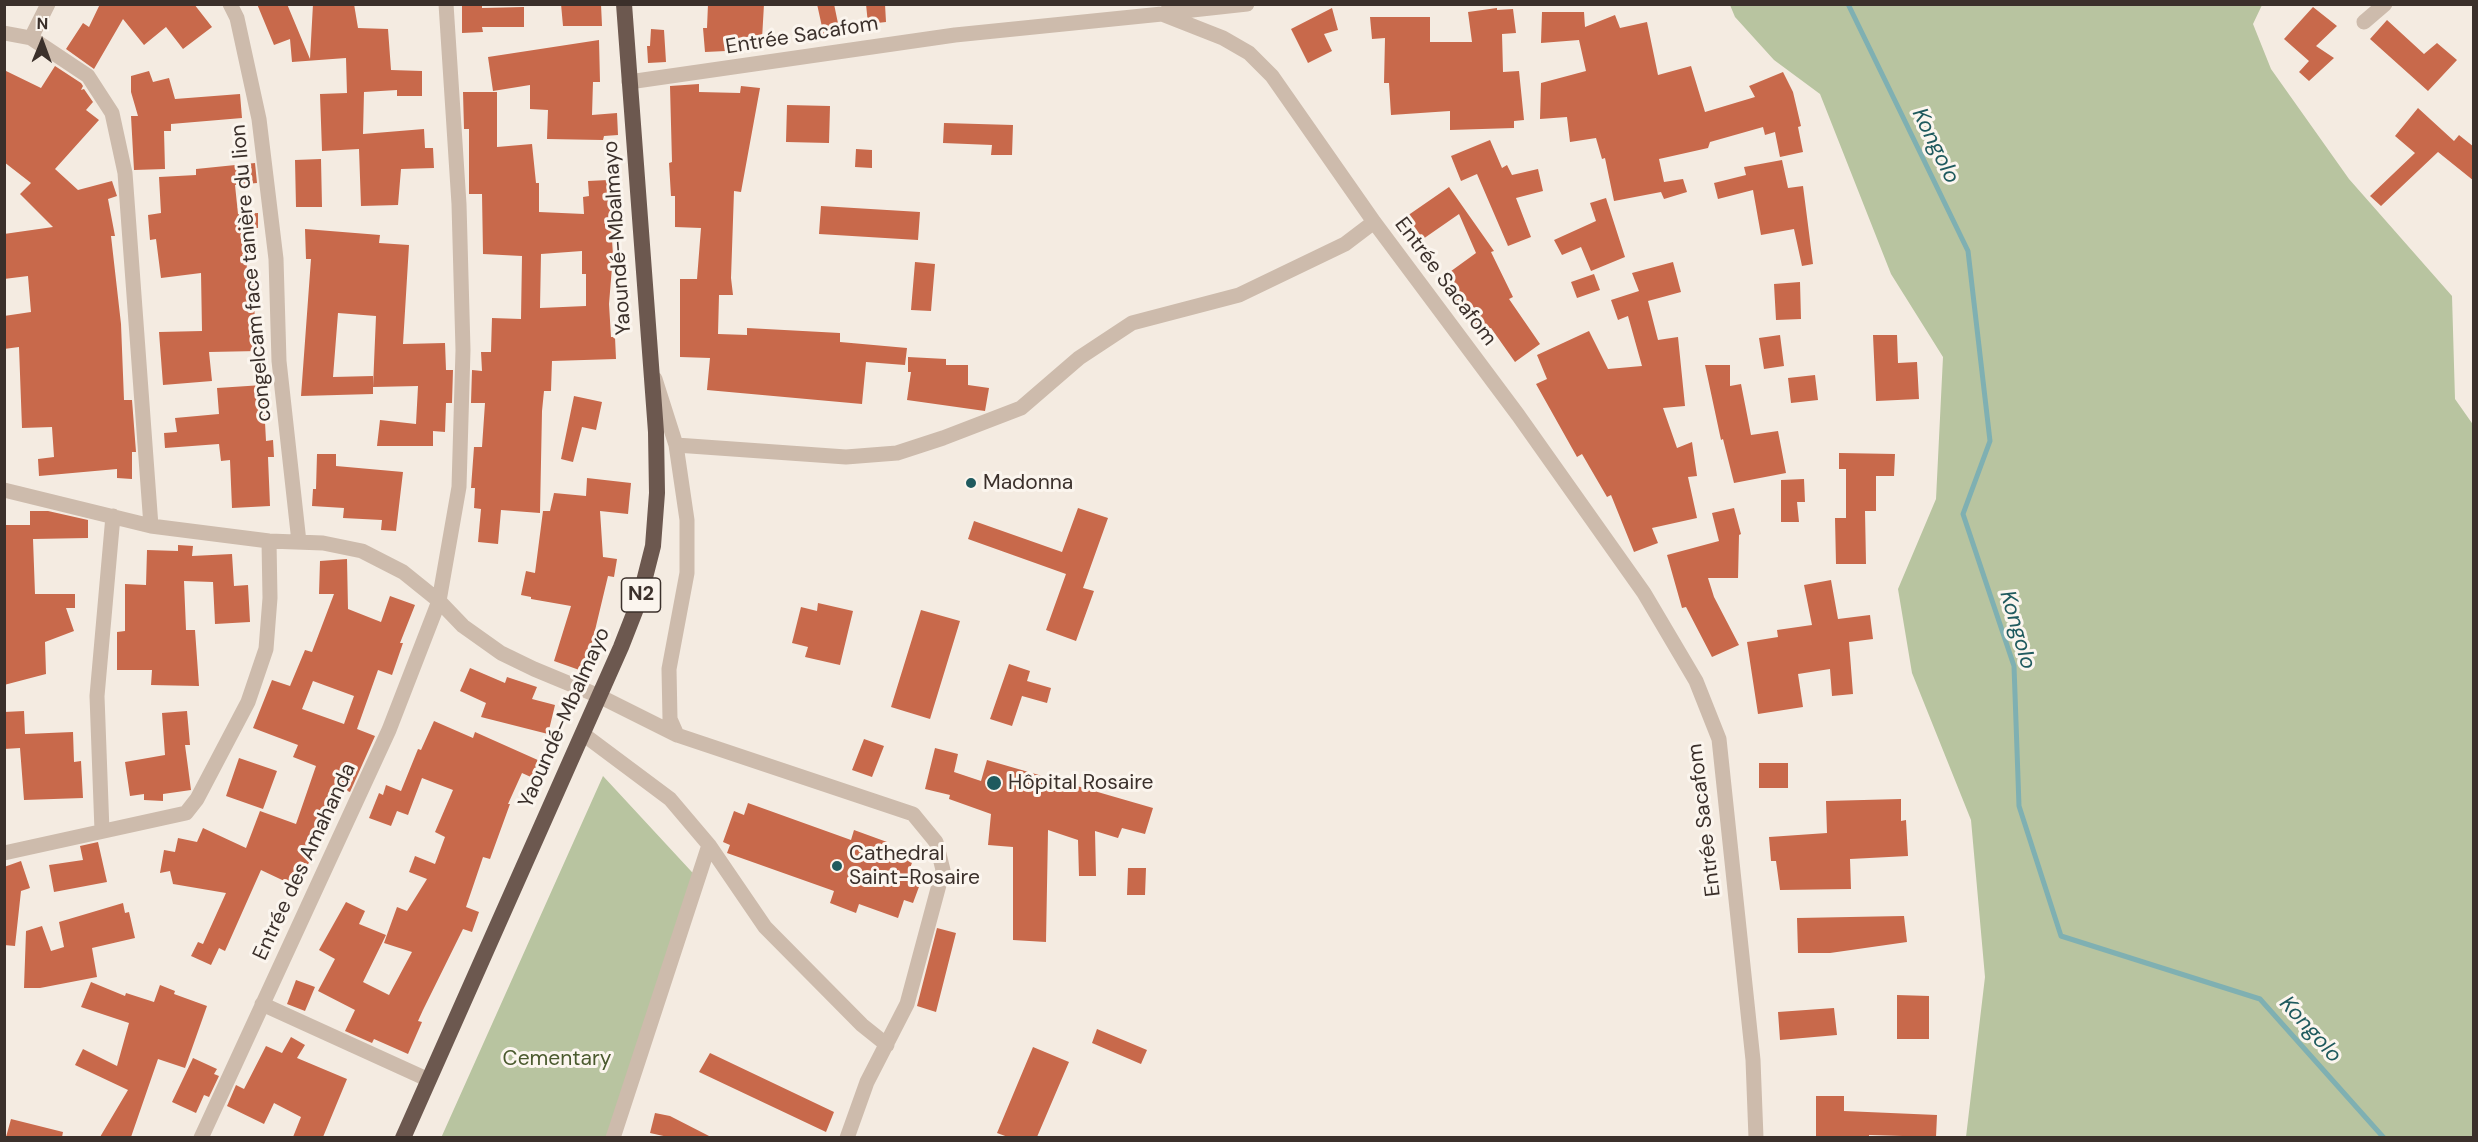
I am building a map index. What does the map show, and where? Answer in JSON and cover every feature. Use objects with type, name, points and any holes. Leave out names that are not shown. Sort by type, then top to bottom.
[{"type":"highway","name":"Yaoundé-Mbalmayo","points":[[403,1137],[583,734],[639,601],[653,546],[657,493],[656,432],[648,359],[624,4]]},
{"type":"street","points":[[31,38],[48,4]]},
{"type":"street","name":"congelcam face tanière du lion","points":[[230,4],[237,18],[259,119],[276,259],[279,361],[299,542]]},
{"type":"street","name":"Entrée des Amahanda","points":[[201,1137],[389,730],[439,601],[459,487],[463,350],[459,204],[446,4]]},
{"type":"street","points":[[1162,14],[1247,4]]},
{"type":"street","points":[[2364,22],[2385,4]]},
{"type":"street","name":"Entrée Sacafom","points":[[629,82],[955,35],[1162,14],[1223,38],[1248,53],[1272,76],[1374,222],[1518,415],[1644,593],[1696,681],[1719,739],[1753,1060],[1756,1137]]},
{"type":"street","points":[[4,33],[31,38],[88,76],[112,113],[125,173],[151,526]]},
{"type":"street","points":[[676,446],[846,457],[897,453],[1021,408],[1079,358],[1132,322],[1239,296],[1345,244],[1374,222]]},
{"type":"street","points":[[648,359],[676,446],[687,520],[687,573],[669,669],[670,719],[677,735]]},
{"type":"street","points":[[4,490],[151,526],[269,541],[323,543],[362,551],[403,572],[439,601],[463,626],[501,653],[599,696],[677,735],[914,814],[936,842],[943,870],[907,1004],[867,1082],[847,1137]]},
{"type":"street","points":[[102,831],[98,696],[113,516]]},
{"type":"street","points":[[4,854],[186,813],[197,799],[248,702],[266,649],[270,598],[269,541]]},
{"type":"street","points":[[583,734],[670,799],[709,845],[765,927],[862,1025],[887,1045]]},
{"type":"street","points":[[613,1137],[709,845]]},
{"type":"street","points":[[262,1005],[429,1080]]},
{"type":"green space","points":[[1730,5],[2262,5],[2253,24],[2271,69],[2349,179],[2452,296],[2455,399],[2474,426],[2473,1137],[1966,1137],[1985,977],[1971,820],[1912,673],[1898,589],[1936,499],[1943,357],[1891,274],[1820,94],[1774,60],[1735,17]]},
{"type":"green space","name":"Cementary","points":[[603,776],[703,884],[606,1137],[441,1138]]},
{"type":"building","points":[[100,4],[194,4],[212,27],[183,49],[166,27],[144,45],[123,19],[94,69],[66,49],[83,23],[89,27]]},
{"type":"building","points":[[257,4],[287,4],[310,59],[313,4],[354,4],[358,28],[388,29],[391,70],[422,71],[422,96],[397,96],[397,90],[364,92],[363,134],[424,129],[425,148],[433,148],[434,168],[401,169],[398,205],[361,206],[359,149],[322,151],[320,94],[347,93],[346,58],[292,62],[290,39],[274,45]]},
{"type":"building","points":[[462,4],[482,4],[482,8],[524,7],[524,27],[482,27],[483,32],[462,33]]},
{"type":"building","points":[[561,4],[601,4],[602,26],[563,26]]},
{"type":"building","points":[[708,4],[764,4],[762,39],[725,38],[726,51],[705,52],[703,28],[707,28]]},
{"type":"building","points":[[817,4],[834,4],[840,33],[824,36]]},
{"type":"building","points":[[866,4],[885,4],[886,22],[868,24]]},
{"type":"building","points":[[2313,7],[2337,26],[2316,46],[2334,58],[2309,81],[2299,72],[2309,61],[2284,39]]},
{"type":"building","points":[[1332,8],[1338,30],[1324,34],[1332,51],[1308,63],[1291,29]]},
{"type":"building","points":[[1497,8],[1497,10],[1513,9],[1516,33],[1502,34],[1503,72],[1519,71],[1524,120],[1514,121],[1514,128],[1450,130],[1450,111],[1391,115],[1389,83],[1384,83],[1385,38],[1372,39],[1370,17],[1430,17],[1430,42],[1472,42],[1468,12]]},
{"type":"building","points":[[1542,12],[1584,12],[1585,27],[1615,15],[1620,28],[1647,22],[1658,75],[1691,66],[1705,112],[1755,97],[1749,86],[1783,72],[1793,92],[1801,126],[1798,127],[1803,152],[1780,157],[1775,132],[1765,135],[1763,127],[1710,142],[1708,148],[1659,159],[1664,182],[1683,179],[1687,192],[1664,199],[1661,192],[1614,201],[1605,158],[1602,159],[1596,138],[1570,142],[1567,117],[1540,119],[1541,83],[1586,71],[1579,40],[1541,43]]},
{"type":"building","points":[[2387,20],[2424,54],[2437,43],[2457,60],[2428,91],[2370,39]]},
{"type":"building","points":[[651,29],[664,30],[666,62],[648,63],[647,46],[650,46]]},
{"type":"building","points":[[599,40],[600,82],[593,82],[592,115],[617,113],[618,135],[604,136],[603,140],[547,139],[548,110],[530,109],[530,85],[493,91],[488,57]]},
{"type":"building","points":[[55,66],[81,83],[83,86],[81,90],[84,89],[93,102],[86,110],[99,120],[55,169],[78,190],[112,181],[117,196],[108,199],[115,236],[111,236],[121,324],[124,400],[132,400],[136,452],[132,452],[132,479],[117,478],[117,469],[39,476],[38,459],[54,457],[52,427],[22,428],[19,347],[4,349],[4,316],[31,312],[28,276],[4,279],[4,234],[53,227],[20,194],[31,183],[4,162],[4,70],[41,88]]},
{"type":"building","points":[[149,71],[153,82],[169,78],[175,99],[240,94],[242,118],[171,124],[171,131],[164,131],[165,169],[134,170],[131,116],[138,116],[131,92],[131,76]]},
{"type":"building","points":[[699,84],[699,92],[740,93],[741,86],[760,88],[741,192],[734,191],[731,278],[733,295],[719,295],[718,334],[747,335],[747,328],[840,333],[840,342],[907,348],[905,365],[866,362],[862,404],[707,390],[710,358],[680,357],[680,279],[697,279],[701,228],[675,227],[675,196],[671,196],[669,163],[672,162],[670,86]]},
{"type":"building","points":[[463,92],[497,92],[497,147],[532,144],[536,183],[539,183],[539,212],[584,214],[583,197],[589,196],[588,181],[608,180],[613,255],[609,304],[611,337],[615,337],[616,359],[552,361],[551,391],[544,391],[542,411],[540,513],[501,510],[498,544],[478,542],[481,509],[474,508],[475,488],[471,488],[474,447],[482,447],[485,403],[471,403],[472,370],[482,371],[481,352],[491,352],[492,318],[521,319],[522,256],[483,254],[482,194],[469,194],[469,129],[464,129]],"holes":[[[582,251],[582,274],[586,274],[586,306],[540,308],[541,254]]]},
{"type":"building","points":[[787,105],[830,106],[829,143],[786,142]]},
{"type":"building","points":[[2418,108],[2454,141],[2459,135],[2474,147],[2474,181],[2438,152],[2381,206],[2370,196],[2415,153],[2395,136]]},
{"type":"building","points":[[944,123],[1013,125],[1012,155],[991,155],[992,145],[943,143]]},
{"type":"building","points":[[1490,140],[1502,168],[1507,165],[1512,175],[1538,169],[1543,191],[1516,198],[1531,237],[1508,246],[1477,174],[1461,181],[1451,156]]},
{"type":"building","points":[[856,149],[872,150],[872,168],[855,167]]},
{"type":"building","points":[[321,159],[322,207],[296,207],[295,160]]},
{"type":"building","points":[[1782,160],[1788,188],[1803,186],[1813,264],[1802,266],[1794,229],[1761,235],[1753,190],[1718,199],[1714,183],[1746,175],[1744,167]]},
{"type":"building","points":[[255,163],[257,183],[235,185],[238,214],[258,213],[258,228],[246,228],[247,279],[253,279],[255,323],[259,323],[258,351],[209,352],[212,381],[163,385],[159,332],[202,331],[201,273],[161,278],[156,239],[150,240],[148,215],[161,213],[159,177],[196,175],[196,169]]},
{"type":"building","points":[[1449,187],[1494,251],[1491,252],[1513,297],[1509,299],[1540,344],[1515,362],[1491,328],[1478,335],[1436,282],[1476,253],[1459,214],[1423,239],[1407,216]]},
{"type":"building","points":[[1606,198],[1625,257],[1591,271],[1581,247],[1562,255],[1554,240],[1596,221],[1590,203]]},
{"type":"building","points":[[821,206],[920,212],[918,240],[819,234]]},
{"type":"building","points":[[305,229],[380,235],[379,243],[409,245],[403,344],[445,343],[446,370],[453,370],[452,403],[446,403],[445,432],[433,431],[433,446],[377,446],[380,420],[416,424],[418,386],[373,387],[373,394],[301,396],[311,259],[306,259]],"holes":[[[338,313],[376,316],[373,387],[373,376],[333,377]]]},
{"type":"building","points":[[915,262],[935,264],[931,311],[911,310]]},
{"type":"building","points":[[1673,262],[1681,292],[1648,301],[1658,340],[1678,337],[1685,406],[1663,408],[1677,448],[1692,442],[1697,476],[1688,477],[1697,518],[1652,528],[1658,543],[1634,552],[1611,495],[1607,497],[1582,454],[1577,457],[1536,384],[1547,379],[1537,355],[1589,331],[1608,369],[1642,366],[1628,316],[1618,320],[1611,300],[1639,291],[1632,273]]},
{"type":"building","points":[[1594,274],[1600,290],[1577,298],[1571,282]]},
{"type":"building","points":[[1800,282],[1801,319],[1776,320],[1774,284]]},
{"type":"building","points":[[1780,335],[1784,366],[1764,369],[1759,338]]},
{"type":"building","points":[[1873,335],[1897,335],[1898,363],[1917,362],[1919,399],[1876,401]]},
{"type":"building","points":[[908,357],[946,359],[946,365],[968,365],[968,385],[989,388],[985,411],[907,400],[911,372],[908,372]]},
{"type":"building","points":[[1705,365],[1730,365],[1730,386],[1741,384],[1751,435],[1778,431],[1786,473],[1734,483],[1723,439],[1721,440]]},
{"type":"building","points":[[1815,375],[1818,400],[1791,403],[1788,378]]},
{"type":"building","points":[[263,385],[266,441],[273,440],[274,457],[268,457],[270,506],[232,508],[230,460],[221,461],[219,444],[165,448],[164,433],[177,432],[175,418],[219,414],[217,388]]},
{"type":"building","points":[[574,396],[602,402],[596,430],[582,427],[573,462],[561,459]]},
{"type":"building","points":[[1839,453],[1895,454],[1894,476],[1876,476],[1876,511],[1865,511],[1866,564],[1836,564],[1835,518],[1846,518],[1846,469],[1839,469]]},
{"type":"building","points":[[317,454],[336,454],[336,466],[403,472],[396,531],[381,530],[382,520],[343,518],[344,508],[312,506],[313,489],[316,489]]},
{"type":"building","points":[[587,478],[631,483],[628,514],[600,511],[603,557],[617,559],[614,577],[608,576],[585,672],[554,661],[571,606],[521,595],[526,571],[535,573],[543,511],[550,511],[554,493],[586,496]]},
{"type":"building","points":[[1804,479],[1805,502],[1797,502],[1799,522],[1781,522],[1781,480]]},
{"type":"building","points":[[1078,508],[1108,518],[1083,588],[1094,591],[1076,641],[1046,630],[1066,574],[968,539],[974,521],[1062,552]]},
{"type":"building","points":[[1734,508],[1741,534],[1739,535],[1738,578],[1708,578],[1714,597],[1739,645],[1712,657],[1686,607],[1682,608],[1667,555],[1719,541],[1712,513]]},
{"type":"building","points":[[30,511],[48,511],[88,520],[88,538],[33,539],[35,594],[75,594],[75,608],[66,608],[74,631],[45,642],[46,674],[4,685],[4,525],[30,525]]},
{"type":"building","points":[[178,545],[193,546],[192,556],[232,554],[234,586],[248,585],[250,622],[215,624],[213,582],[184,581],[186,630],[195,630],[199,686],[151,685],[152,670],[117,670],[117,632],[125,631],[125,584],[146,585],[147,550],[178,551]]},
{"type":"building","points":[[347,559],[348,609],[381,622],[390,596],[415,605],[400,643],[403,643],[392,675],[378,670],[357,729],[375,736],[350,792],[338,787],[318,844],[297,887],[261,870],[225,951],[219,948],[211,965],[191,956],[198,942],[203,944],[226,893],[173,884],[170,871],[160,873],[164,850],[175,852],[178,838],[197,842],[203,828],[246,848],[260,811],[296,824],[316,766],[293,757],[298,745],[253,728],[272,680],[290,686],[305,650],[312,652],[334,594],[319,594],[320,561]],"holes":[[[313,681],[354,696],[344,724],[302,709]]]},
{"type":"building","points":[[1831,580],[1838,619],[1870,615],[1873,639],[1849,642],[1853,694],[1832,696],[1830,669],[1798,674],[1803,707],[1758,714],[1747,642],[1778,637],[1777,630],[1812,625],[1804,585]]},
{"type":"building","points":[[818,603],[853,611],[840,665],[805,657],[808,647],[792,643],[801,607],[817,611]]},
{"type":"building","points":[[921,610],[960,621],[930,719],[891,707]]},
{"type":"building","points":[[1009,664],[1030,671],[1027,681],[1051,688],[1047,703],[1022,696],[1012,726],[990,719]]},
{"type":"building","points":[[470,668],[505,683],[507,677],[537,687],[532,699],[555,705],[548,734],[481,717],[486,703],[460,691]]},
{"type":"building","points":[[24,711],[25,734],[73,732],[74,762],[81,761],[83,798],[24,800],[20,748],[4,749],[4,712]]},
{"type":"building","points":[[187,711],[190,745],[185,745],[191,790],[163,794],[163,801],[144,800],[144,794],[130,796],[125,762],[165,755],[162,713]]},
{"type":"building","points":[[434,721],[473,738],[475,732],[540,761],[533,778],[522,773],[508,804],[510,804],[490,859],[483,857],[466,907],[479,912],[472,932],[463,929],[418,1021],[422,1022],[408,1054],[374,1039],[372,1043],[345,1031],[355,1010],[318,991],[335,959],[319,950],[346,902],[365,911],[359,924],[386,935],[363,982],[389,995],[412,952],[384,943],[397,907],[407,911],[427,879],[409,872],[415,856],[435,864],[445,837],[435,832],[453,790],[422,778],[408,815],[397,811],[391,826],[369,818],[379,793],[383,795],[386,785],[401,791],[418,749],[421,750]]},
{"type":"building","points":[[864,739],[884,746],[872,777],[852,770]]},
{"type":"building","points":[[935,748],[958,754],[954,772],[981,781],[987,760],[1153,808],[1145,834],[1122,828],[1118,838],[1095,831],[1096,876],[1079,876],[1078,840],[1048,830],[1046,942],[1013,940],[1013,847],[988,845],[991,814],[949,799],[950,795],[925,789]]},
{"type":"building","points":[[239,758],[277,771],[263,809],[226,796]]},
{"type":"building","points":[[1759,763],[1788,763],[1788,788],[1759,788]]},
{"type":"building","points":[[1901,799],[1901,821],[1906,820],[1908,856],[1850,859],[1851,889],[1780,890],[1776,861],[1771,861],[1769,837],[1827,833],[1826,801]]},
{"type":"building","name":"Cathedral Saint-Rosaire","points":[[748,803],[851,840],[854,830],[887,842],[884,850],[913,860],[909,871],[923,876],[913,903],[904,900],[898,918],[859,904],[856,913],[830,903],[834,891],[727,853],[730,845],[723,842],[734,811],[744,815]]},
{"type":"building","points":[[98,842],[107,882],[54,892],[49,865],[83,860],[80,846]]},
{"type":"building","points":[[21,861],[30,888],[21,891],[15,946],[4,945],[4,867]]},
{"type":"building","points":[[1128,868],[1146,868],[1145,895],[1127,895]]},
{"type":"building","points":[[123,903],[125,913],[129,912],[135,938],[92,948],[97,977],[40,988],[24,988],[26,931],[42,926],[51,951],[64,947],[59,922]]},
{"type":"building","points":[[1904,916],[1907,942],[1830,953],[1798,953],[1797,918]]},
{"type":"building","points":[[937,928],[956,933],[936,1012],[917,1006]]},
{"type":"building","points":[[296,980],[315,987],[305,1011],[287,1004]]},
{"type":"building","points":[[91,982],[125,996],[126,993],[154,1002],[160,985],[175,991],[174,994],[207,1006],[185,1068],[158,1059],[131,1137],[100,1137],[128,1090],[75,1065],[83,1049],[117,1066],[129,1023],[81,1007]]},
{"type":"building","points":[[1897,995],[1929,996],[1929,1039],[1897,1039]]},
{"type":"building","points":[[1834,1008],[1837,1035],[1780,1040],[1778,1012]]},
{"type":"building","points":[[1097,1029],[1147,1050],[1141,1064],[1092,1043]]},
{"type":"building","points":[[291,1037],[305,1045],[297,1058],[347,1079],[323,1137],[293,1137],[301,1117],[274,1103],[264,1124],[227,1106],[236,1085],[244,1089],[266,1046],[282,1053]]},
{"type":"building","points":[[1033,1047],[1069,1062],[1037,1137],[1008,1137],[997,1133]]},
{"type":"building","points":[[710,1053],[834,1112],[826,1132],[699,1072]]},
{"type":"building","points":[[193,1058],[217,1069],[214,1074],[219,1076],[209,1097],[204,1095],[196,1113],[172,1102]]},
{"type":"building","points":[[1816,1096],[1844,1096],[1844,1111],[1937,1115],[1936,1137],[1869,1135],[1869,1137],[1816,1137]]},
{"type":"building","points":[[655,1113],[670,1116],[711,1137],[668,1137],[650,1133]]},
{"type":"building","points":[[11,1119],[63,1132],[62,1137],[6,1137]]},
{"type":"waterway","name":"Kongolo","points":[[1848,4],[1968,251],[1990,441],[1963,514],[2014,666],[2019,806],[2061,936],[2260,999],[2384,1138]]},
{"type":"place","name":"Madonna","points":[[971,483]]},
{"type":"place","name":"Hôpital Rosaire","points":[[994,783]]},
{"type":"place","name":"Cathedral Saint-Rosaire","points":[[837,866]]}]
